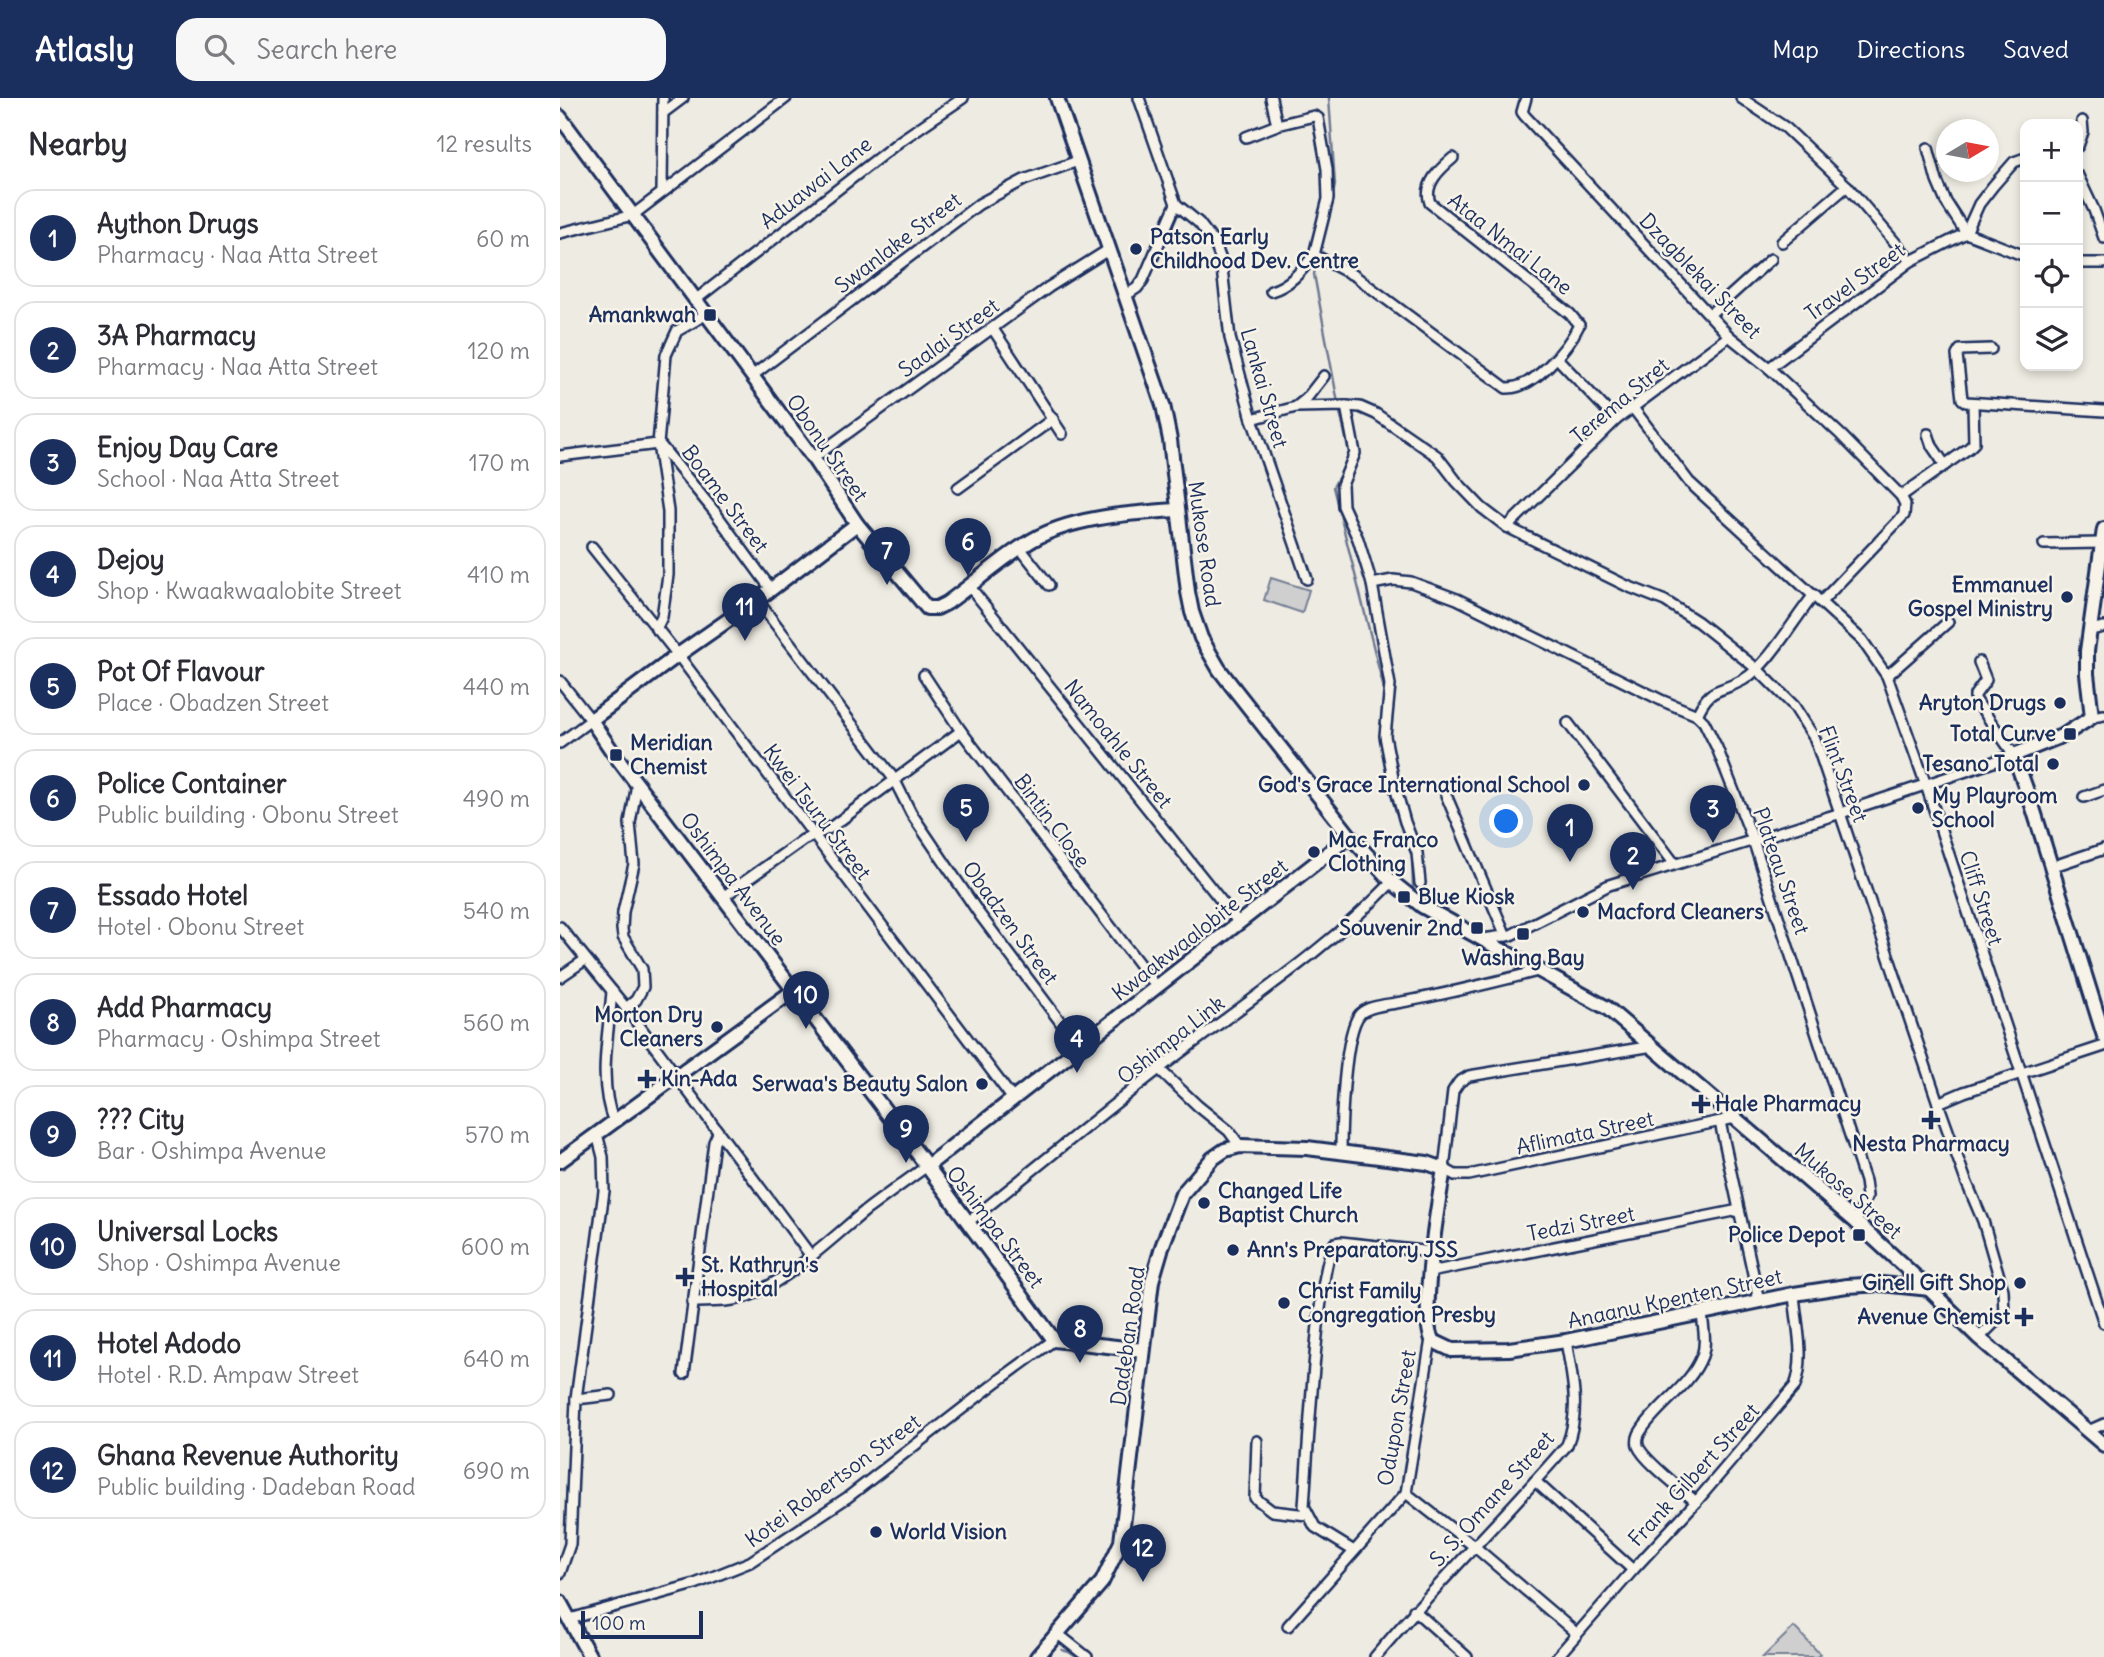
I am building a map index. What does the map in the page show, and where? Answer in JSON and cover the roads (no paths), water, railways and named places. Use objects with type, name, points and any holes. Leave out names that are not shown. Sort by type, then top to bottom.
[{"type":"street","points":[[662,192],[663,98]]},
{"type":"street","points":[[663,113],[683,98]]},
{"type":"street","points":[[560,233],[633,215],[786,98]]},
{"type":"street","name":"Aduawai Lane","points":[[694,301],[900,141],[963,98]]},
{"type":"street","name":"Mukose Road","points":[[1057,98],[1163,405],[1192,612],[1208,651],[1232,686],[1350,836],[1391,882],[1412,899],[1483,939]]},
{"type":"street","points":[[1125,296],[1143,280],[1175,205],[1139,98]]},
{"type":"street","points":[[1271,98],[1277,125]]},
{"type":"street","name":"Dzagblekai Street","points":[[1526,98],[1522,112],[1525,116],[1729,336],[1769,368],[1901,496]]},
{"type":"street","points":[[1741,98],[1786,128],[1847,186],[1911,261]]},
{"type":"street","points":[[1246,137],[1277,125],[1314,116],[1318,118],[1327,169],[1328,199],[1315,255],[1298,275],[1281,288],[1271,291]]},
{"type":"street","name":"Obonu Street","points":[[560,117],[813,458],[857,524],[927,608],[942,606],[1034,539],[1080,522],[1142,512],[1178,510]]},
{"type":"street","points":[[1928,148],[1946,202],[1966,233],[2020,254]]},
{"type":"street","name":"Ataa Nmai Lane","points":[[1315,255],[1355,276],[1506,388],[1522,386],[1557,358],[1578,325],[1570,314],[1430,203],[1428,197],[1433,178],[1453,158]]},
{"type":"street","points":[[1966,233],[1979,204],[2014,162],[2020,160]]},
{"type":"street","name":"Swanlake Street","points":[[752,376],[979,204],[1024,180],[1078,161]]},
{"type":"street","points":[[2081,182],[2104,238]]},
{"type":"street","points":[[1782,242],[1847,186]]},
{"type":"street","name":"Lankai Street","points":[[1175,205],[1199,223],[1215,244],[1221,260],[1230,338],[1252,419],[1307,579]]},
{"type":"street","name":"Travel Street","points":[[1769,368],[1911,261],[1966,233]]},
{"type":"street","name":"Saalai Street","points":[[813,458],[1049,287],[1108,250]]},
{"type":"street","points":[[1710,314],[1771,259]]},
{"type":"street","points":[[2083,263],[2104,263]]},
{"type":"street","points":[[656,629],[662,617],[668,575],[668,511],[658,444],[666,355],[677,331],[705,315]]},
{"type":"street","points":[[993,328],[1062,433]]},
{"type":"street","name":"Terema Stret","points":[[1507,527],[1616,420],[1729,336]]},
{"type":"street","points":[[1991,349],[1960,350],[1957,355],[1962,399],[1973,404],[2104,411]]},
{"type":"street","points":[[1557,358],[1616,420]]},
{"type":"street","points":[[1296,407],[1324,376]]},
{"type":"street","points":[[1373,584],[1393,580],[1411,582],[1457,598],[1663,701],[1697,715],[1704,699],[1710,694],[1742,680],[1757,669],[1817,599],[1904,515],[1905,505],[1901,496],[1974,443],[1973,404]]},
{"type":"street","points":[[1346,406],[1355,453],[1342,485],[1343,506],[1358,539],[1373,584],[1380,636],[1390,678],[1385,736],[1398,796],[1417,853],[1420,883]]},
{"type":"street","name":"Flint Street","points":[[1252,419],[1296,407],[1360,407],[1376,414],[1437,456],[1482,508],[1507,527],[1567,558],[1665,601],[1698,622],[1757,669],[1794,706],[1815,739],[1938,1103],[1983,1221],[2003,1290],[2004,1313],[1979,1338]]},
{"type":"street","name":"Cliff Street","points":[[1633,408],[1689,482],[1862,640],[1887,676],[1926,785],[2104,1323]]},
{"type":"street","points":[[958,488],[1053,419]]},
{"type":"street","points":[[1928,434],[1932,446],[1945,465]]},
{"type":"street","name":"Boame Street","points":[[560,456],[658,444],[678,465],[771,589]]},
{"type":"street","points":[[560,743],[857,524]]},
{"type":"street","points":[[1483,939],[1506,936],[1609,885],[1841,813],[2014,755],[2064,735],[2098,716],[2087,674],[2090,630],[2104,529]]},
{"type":"street","points":[[2044,544],[2101,543]]},
{"type":"street","name":"Kwei Tsuru Street","points":[[592,547],[678,655],[1013,1099]]},
{"type":"street","points":[[1020,548],[1049,585]]},
{"type":"street","name":"Namoahle Street","points":[[970,587],[1239,923]]},
{"type":"street","name":"Obadzen Street","points":[[757,600],[894,779],[911,813],[980,915],[1080,1048]]},
{"type":"street","points":[[1887,676],[1948,622]]},
{"type":"street","points":[[2090,630],[2104,627]]},
{"type":"street","points":[[1979,662],[1986,680],[1975,699],[2014,755],[2034,808],[2104,1036]]},
{"type":"street","name":"Bintin Close","points":[[924,675],[961,732],[1156,986]]},
{"type":"street","name":"Oshimpa Avenue","points":[[560,681],[926,1166]]},
{"type":"street","name":"Plateau Street","points":[[1697,715],[1704,722],[1717,748],[1753,840],[1865,1181],[1867,1196],[1856,1222]]},
{"type":"street","points":[[1568,723],[1674,863]]},
{"type":"street","points":[[723,897],[791,847],[830,828],[961,732]]},
{"type":"street","points":[[626,1008],[636,1000],[643,987],[642,970],[623,937],[622,929],[623,912],[634,864],[630,812],[636,784]]},
{"type":"street","points":[[2084,797],[2104,790]]},
{"type":"street","points":[[1446,795],[1506,936]]},
{"type":"street","name":"Kwaakwaalobite Street","points":[[692,1302],[735,1300],[750,1296],[811,1256],[1350,836]]},
{"type":"street","points":[[2051,867],[2104,849]]},
{"type":"street","name":"Oshimpa Link","points":[[968,1222],[1159,1069],[1267,989],[1357,917],[1391,882]]},
{"type":"street","points":[[560,927],[626,1008],[811,1256]]},
{"type":"street","name":"Mukose Street","points":[[1483,939],[1607,1008],[1856,1222],[1979,1338],[2104,1445]]},
{"type":"street","points":[[560,977],[585,960]]},
{"type":"street","points":[[1341,1152],[1342,1115],[1352,1029],[1361,1013],[1377,1007],[1449,994],[1538,971]]},
{"type":"street","points":[[612,991],[606,1072],[608,1101],[614,1122]]},
{"type":"street","points":[[560,1161],[793,991]]},
{"type":"street","name":"Odupon Street","points":[[1288,1626],[1406,1493],[1431,1339],[1428,1329],[1430,1272],[1453,1091],[1469,1076],[1653,1046]]},
{"type":"street","points":[[1938,1103],[2104,1046]]},
{"type":"street","points":[[1159,1069],[1229,1131],[1240,1146]]},
{"type":"street","name":"Aflimata Street","points":[[1444,1168],[1455,1175],[1469,1175],[1735,1118]]},
{"type":"street","points":[[1720,1122],[1759,1301]]},
{"type":"street","points":[[684,1374],[714,1142],[718,1133]]},
{"type":"street","points":[[560,1573],[570,1544],[576,1399],[604,1191],[603,1157],[597,1134]]},
{"type":"street","name":"Dadeban Road","points":[[1037,1657],[1102,1582],[1121,1542],[1143,1350],[1156,1268],[1182,1194],[1212,1159],[1225,1150],[1240,1146],[1263,1145],[1341,1152],[1427,1163],[1444,1168]]},
{"type":"street","name":"Oshimpa Street","points":[[926,1166],[1055,1340]]},
{"type":"street","name":"Tedzi Street","points":[[1430,1272],[1739,1210]]},
{"type":"street","points":[[1353,1551],[1315,1527],[1304,1506],[1315,1361],[1331,1247],[1341,1242],[1432,1252]]},
{"type":"street","name":"Anaanu Kpenten Street","points":[[1431,1339],[1444,1349],[1470,1352],[1566,1341],[1794,1294],[1847,1286],[1882,1284],[1930,1290]]},
{"type":"street","name":"Frank Gilbert Street","points":[[1556,1657],[1696,1502],[1795,1386],[1800,1374],[1800,1359],[1794,1294]]},
{"type":"street","points":[[1696,1502],[1644,1455],[1637,1443],[1639,1432],[1699,1364],[1705,1338],[1702,1313]]},
{"type":"street","points":[[1055,1340],[1143,1350]]},
{"type":"street","name":"Kotei Robertson Street","points":[[570,1619],[695,1584],[750,1562],[848,1497],[1055,1340]]},
{"type":"street","name":"S. S. Omane Street","points":[[1375,1657],[1567,1445],[1574,1428],[1576,1409],[1566,1341]]},
{"type":"street","points":[[576,1399],[611,1395]]},
{"type":"street","points":[[2088,1431],[2104,1424]]},
{"type":"street","points":[[1257,1441],[1255,1498],[1272,1511],[1307,1515]]},
{"type":"street","points":[[1535,1481],[1633,1570]]},
{"type":"street","points":[[1406,1493],[1475,1547],[1576,1633]]},
{"type":"street","points":[[560,1602],[590,1657]]},
{"type":"street","points":[[1414,1611],[1467,1657]]},
{"type":"street","points":[[1058,1634],[1087,1657]]},
{"type":"waterway","points":[[1319,253],[1335,185],[1329,98]]},
{"type":"waterway","points":[[1318,260],[1314,274],[1338,403]]},
{"type":"waterway","points":[[1339,408],[1350,456]]},
{"type":"waterway","points":[[1347,462],[1333,487],[1385,693],[1381,744],[1392,798],[1412,854],[1413,887]]},
{"type":"waterway","points":[[1062,1650],[1076,1657]]},
{"type":"place","name":"Patson Early Childhood Dev. Centre","points":[[1136,249]]},
{"type":"place","name":"Amankwah","points":[[710,315]]},
{"type":"place","name":"Police Container","points":[[968,576]]},
{"type":"place","name":"Essado Hotel","points":[[887,585]]},
{"type":"place","name":"Emmanuel Gospel Ministry","points":[[2067,597]]},
{"type":"place","name":"Hotel Adodo","points":[[745,641]]},
{"type":"place","name":"Aryton Drugs","points":[[2060,703]]},
{"type":"place","name":"Total Curve","points":[[2070,734]]},
{"type":"place","name":"Meridian Chemist","points":[[616,755]]},
{"type":"place","name":"Tesano Total","points":[[2053,764]]},
{"type":"place","name":"God's Grace International School","points":[[1584,785]]},
{"type":"place","name":"My Playroom School","points":[[1918,808]]},
{"type":"place","name":"Pot Of Flavour","points":[[966,842]]},
{"type":"place","name":"Enjoy Day Care","points":[[1713,843]]},
{"type":"place","name":"Mac Franco Clothing","points":[[1314,852]]},
{"type":"place","name":"Aython Drugs","points":[[1570,862]]},
{"type":"place","name":"3A Pharmacy","points":[[1633,890]]},
{"type":"place","name":"Blue Kiosk","points":[[1404,897]]},
{"type":"place","name":"Macford Cleaners","points":[[1583,912]]},
{"type":"place","name":"Souvenir 2nd","points":[[1477,928]]},
{"type":"place","name":"Washing Bay","points":[[1523,934]]},
{"type":"place","name":"Morton Dry Cleaners","points":[[717,1027]]},
{"type":"place","name":"Universal Locks","points":[[806,1029]]},
{"type":"place","name":"Dejoy","points":[[1077,1073]]},
{"type":"place","name":"Kin-Ada","points":[[647,1079]]},
{"type":"place","name":"Serwaa's Beauty Salon","points":[[982,1084]]},
{"type":"place","name":"Hale Pharmacy","points":[[1701,1104]]},
{"type":"place","name":"Nesta Pharmacy","points":[[1931,1120]]},
{"type":"place","name":"??? City","points":[[906,1163]]},
{"type":"place","name":"Changed Life Baptist Church","points":[[1204,1203]]},
{"type":"place","name":"Police Depot","points":[[1859,1235]]},
{"type":"place","name":"Ann's Preparatory JSS","points":[[1233,1250]]},
{"type":"place","name":"St. Kathryn's Hospital","points":[[685,1277]]},
{"type":"place","name":"Ginell Gift Shop","points":[[2020,1283]]},
{"type":"place","name":"Christ Family Congregation Presby","points":[[1284,1303]]},
{"type":"place","name":"Avenue Chemist","points":[[2024,1317]]},
{"type":"place","name":"Add Pharmacy","points":[[1080,1363]]},
{"type":"place","name":"World Vision","points":[[876,1532]]},
{"type":"place","name":"Ghana Revenue Authority","points":[[1143,1582]]}]
